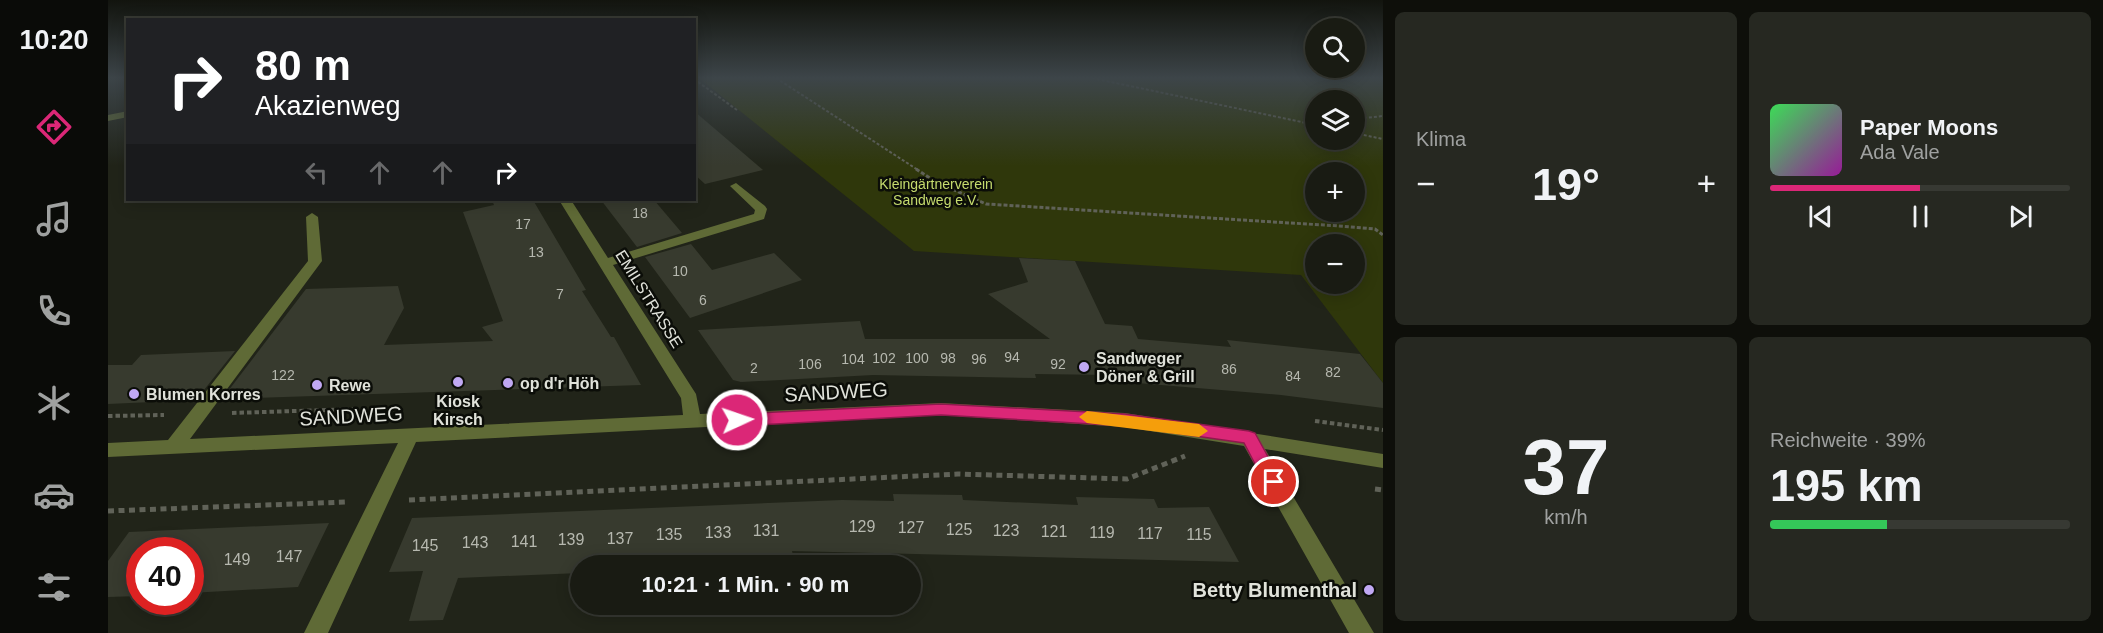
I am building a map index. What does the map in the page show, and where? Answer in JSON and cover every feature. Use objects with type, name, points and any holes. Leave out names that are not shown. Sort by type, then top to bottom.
[{"type":"street","points":[[108,118],[126,114]]},
{"type":"street","points":[[606,263],[760,216],[761,209],[736,186]]},
{"type":"street","name":"EMILSTRASSE","points":[[566,201],[690,398],[692,422]]},
{"type":"street","points":[[174,446],[315,261],[312,217]]},
{"type":"street","name":"SANDWEG","points":[[108,450],[941,409],[1125,420],[1383,461]]},
{"type":"street","points":[[316,633],[381,501],[410,436]]},
{"type":"street","points":[[1249,438],[1362,633]]},
{"type":"path","points":[[734,108],[737,110]]},
{"type":"path","points":[[821,108],[936,182],[986,204],[1383,230]]},
{"type":"path","points":[[1227,108],[1305,122]]},
{"type":"path","points":[[1365,118],[1383,116]]},
{"type":"path","points":[[1365,135],[1383,139]]},
{"type":"path","points":[[1375,229],[1383,235]]},
{"type":"path","points":[[108,512],[958,474],[1127,479],[1188,455]]},
{"type":"path","points":[[1372,488],[1383,490]]},
{"type":"green space","name":"Kleingärtnerverein Sandweg e.V.","points":[[736,108],[1305,108],[1305,150],[1365,150],[1365,108],[1383,108],[1383,383],[1315,294],[1365,294],[1365,234],[1305,234],[1305,280],[1301,275],[914,251]]},
{"type":"building","points":[[696,113],[763,170],[705,184],[696,176]]},
{"type":"building","points":[[492,201],[534,201],[586,290],[582,291],[611,337],[614,337],[641,385],[222,399],[306,289],[398,286],[404,308],[384,345],[493,341],[482,327],[503,321],[463,212],[494,205]]},
{"type":"building","points":[[602,201],[655,201],[682,233],[637,247]]},
{"type":"building","points":[[691,244],[712,270],[774,253],[802,280],[690,318],[645,257]]},
{"type":"building","points":[[1019,258],[1075,261],[1105,324],[1132,326],[1138,339],[1231,347],[1227,340],[1360,354],[1383,383],[1383,408],[1281,395],[1113,381],[1111,375],[1035,374],[1036,378],[873,375],[741,382],[733,380],[698,330],[860,321],[865,339],[1050,339],[988,294],[1028,282]]},
{"type":"building","points":[[235,351],[196,400],[108,404],[108,365],[132,365],[141,355]]},
{"type":"building","points":[[893,494],[962,495],[963,500],[1078,505],[1076,497],[1154,499],[1158,508],[1209,507],[1239,562],[792,551],[793,555],[570,555],[570,573],[458,578],[443,620],[409,621],[423,571],[389,572],[412,518],[842,500],[894,501]]},
{"type":"building","points":[[329,523],[298,587],[204,592],[204,537],[126,537],[126,596],[108,597],[108,561],[129,532]]},
{"type":"slow traffic","points":[[1087,417],[1199,431]]},
{"type":"place","name":"Sandweger Döner & Grill","points":[[1084,367]]},
{"type":"place","name":"Kiosk Kirsch","points":[[458,382]]},
{"type":"place","name":"op d'r Höh","points":[[508,383]]},
{"type":"place","name":"Rewe","points":[[317,385]]},
{"type":"place","name":"Blumen Korres","points":[[134,394]]},
{"type":"place","name":"Betty Blumenthal","points":[[1369,590]]},
{"type":"route","points":[[737,420],[941,409],[1125,420],[1249,438],[1274,482]]}]
